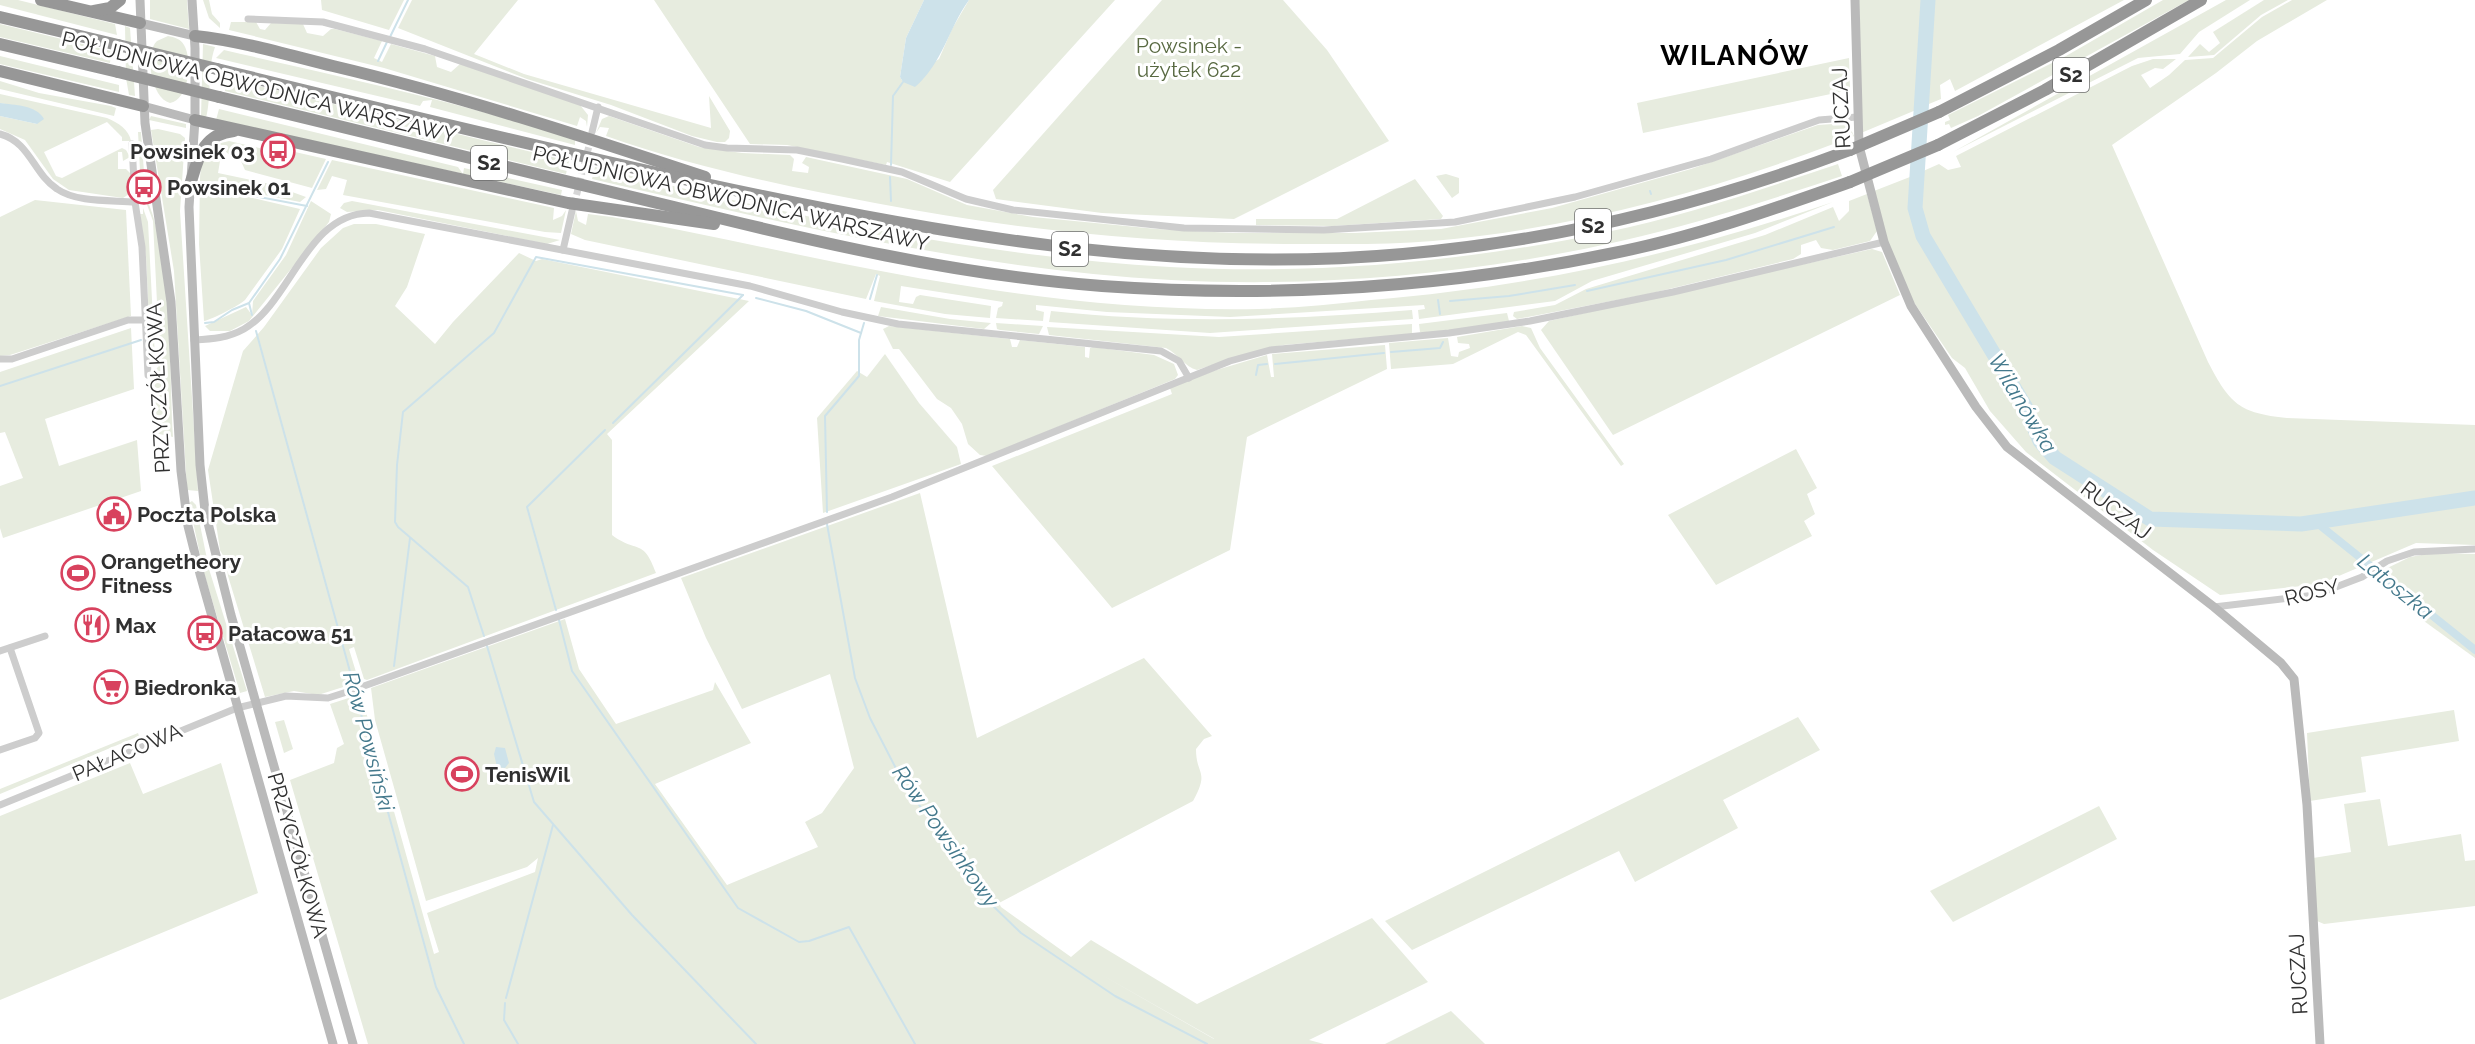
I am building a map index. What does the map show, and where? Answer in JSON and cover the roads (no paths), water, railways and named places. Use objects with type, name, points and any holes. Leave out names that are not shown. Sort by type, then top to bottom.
[{"type":"highway","points":[[41,0],[140,23]]},
{"type":"highway","points":[[92,11],[110,8],[120,0]]},
{"type":"highway","name":"POŁUDNIOWA OBWODNICA WARSZAWY","points":[[0,17],[579,157],[758,195],[970,236],[1091,251],[1203,259],[1362,257],[1480,246],[1580,230],[1704,200],[1850,150],[1939,112],[2059,50],[2146,0]]},
{"type":"highway","name":"POŁUDNIOWA OBWODNICA WARSZAWY","points":[[0,44],[760,230],[919,262],[1004,275],[1099,285],[1282,291],[1483,276],[1610,254],[1706,230],[1850,182],[1938,145],[2045,90],[2201,0]]},
{"type":"highway","points":[[195,36],[230,41],[412,85],[547,124],[758,195]]},
{"type":"highway","points":[[0,71],[144,106]]},
{"type":"highway","points":[[195,120],[568,202],[760,230]]},
{"type":"highway","points":[[190,185],[200,154],[207,142],[217,135],[238,131]]},
{"type":"main road","name":"PRZYCZÓŁKOWA","points":[[140,0],[144,106],[169,276],[184,497],[197,564],[333,1044]]},
{"type":"main road","name":"PRZYCZÓŁKOWA","points":[[192,0],[195,36],[195,120],[190,185],[194,340],[200,465],[205,511],[215,557],[353,1044]]},
{"type":"main road","name":"RUCZAJ","points":[[1855,0],[1857,117],[1865,175],[1884,242],[1911,306],[1976,407],[2007,447],[2214,607],[2281,663],[2297,686],[2307,805],[2320,1044]]},
{"type":"main road","points":[[140,23],[195,36]]},
{"type":"main road","points":[[144,106],[195,120]]},
{"type":"main road","points":[[184,497],[199,499],[205,511]]},
{"type":"street","points":[[248,19],[323,22],[394,41],[598,107],[705,145],[727,148],[797,150],[902,172],[987,206],[1117,222],[1253,230],[1366,229],[1455,222],[1575,197],[1668,172],[1820,120],[1857,117]]},
{"type":"street","points":[[592,132],[598,107]]},
{"type":"street","points":[[0,134],[22,145],[50,183],[65,193],[135,202]]},
{"type":"street","name":"PRZYCZÓŁKOWA","points":[[132,144],[135,202],[142,247],[148,375]]},
{"type":"street","points":[[563,250],[572,211]]},
{"type":"street","points":[[194,340],[225,336],[252,324],[320,236],[334,223],[350,216],[375,214],[750,286],[842,312],[898,324],[1161,351],[1179,361],[1189,378]]},
{"type":"street","name":"PAŁACOWA","points":[[0,805],[237,708],[294,695],[328,698],[360,688],[892,497],[1230,361],[1270,350],[1449,333],[1530,321],[1662,294],[1884,242]]},
{"type":"street","points":[[0,359],[12,359],[128,320],[146,320]]},
{"type":"street","name":"ROSY","points":[[2214,607],[2307,597],[2335,589],[2387,561],[2429,549],[2475,549]]},
{"type":"street","points":[[0,651],[45,636]]},
{"type":"street","points":[[0,750],[35,738],[39,733],[10,648]]},
{"type":"water","points":[[924,0],[969,0],[939,57],[915,87],[903,82],[900,77],[906,38]]},
{"type":"water","points":[[0,103],[31,108],[41,114],[44,119],[37,124],[0,116]]},
{"type":"water","points":[[496,747],[505,748],[509,763],[505,768],[497,767],[494,754]]},
{"type":"waterway","points":[[390,37],[408,0]]},
{"type":"waterway","name":"Wilanówka","points":[[1928,0],[1915,208],[1923,236],[2025,406],[2040,441],[2055,458],[2150,519],[2301,524],[2475,498]]},
{"type":"waterway","points":[[378,61],[387,42]]},
{"type":"waterway","name":"Rów Powsinkowy","points":[[891,165],[893,96],[903,82]]},
{"type":"waterway","points":[[205,323],[214,322],[232,310],[249,303],[280,259],[328,162]]},
{"type":"waterway","name":"Rów Powsinkowy","points":[[890,177],[891,201]]},
{"type":"waterway","points":[[233,192],[307,206]]},
{"type":"waterway","points":[[1587,291],[1726,260],[1834,227]]},
{"type":"waterway","points":[[484,636],[468,587],[395,522],[397,465],[403,412],[494,333],[536,257],[743,295]]},
{"type":"waterway","name":"Rów Powsinkowy","points":[[870,299],[877,275]]},
{"type":"waterway","points":[[1450,301],[1509,296],[1575,285]]},
{"type":"waterway","points":[[613,423],[743,295]]},
{"type":"waterway","points":[[756,298],[806,311],[861,333]]},
{"type":"waterway","points":[[1438,300],[1440,314]]},
{"type":"waterway","points":[[249,303],[252,315]]},
{"type":"waterway","name":"Rów Powsinkowy","points":[[827,512],[825,416],[859,376],[859,340],[864,323]]},
{"type":"waterway","name":"Rów Powsiński","points":[[256,331],[354,686]]},
{"type":"waterway","points":[[0,386],[141,340]]},
{"type":"waterway","points":[[1391,352],[1440,348],[1443,342]]},
{"type":"waterway","points":[[1275,364],[1384,353]]},
{"type":"waterway","points":[[1256,375],[1258,365],[1267,364]]},
{"type":"waterway","points":[[556,610],[527,507],[605,430]]},
{"type":"waterway","name":"Latoszka","points":[[2317,523],[2475,650]]},
{"type":"waterway","name":"Rów Powsinkowy","points":[[827,524],[855,678],[870,718],[904,784],[989,902],[1021,933],[1115,996],[1207,1044]]},
{"type":"waterway","points":[[394,666],[410,538]]},
{"type":"waterway","points":[[559,620],[572,671],[738,908],[799,942],[809,941],[849,927],[915,1044]]},
{"type":"waterway","points":[[487,646],[534,802],[632,915],[756,1044]]},
{"type":"waterway","name":"Rów Powsiński","points":[[355,692],[436,987],[464,1044]]},
{"type":"waterway","points":[[506,998],[553,825]]},
{"type":"waterway","points":[[505,1003],[504,1020],[518,1044]]},
{"type":"tunnel","points":[[574,205],[591,138]]},
{"type":"place","name":"Powsinek 03","points":[[278,151]]},
{"type":"place","name":"Powsinek 01","points":[[144,187]]},
{"type":"place","name":"Poczta Polska","points":[[114,514]]},
{"type":"place","name":"Orangetheory Fitness","points":[[78,573]]},
{"type":"place","name":"Max","points":[[92,625]]},
{"type":"place","name":"Pałacowa 51","points":[[205,633]]},
{"type":"place","name":"Biedronka","points":[[111,687]]},
{"type":"place","name":"TenisWil","points":[[462,774]]},
{"type":"district","name":"WILANÓW","points":[[1735,55]]},
{"type":"park label","name":"Powsinek - użytek 622","points":[[1189,57]]}]
